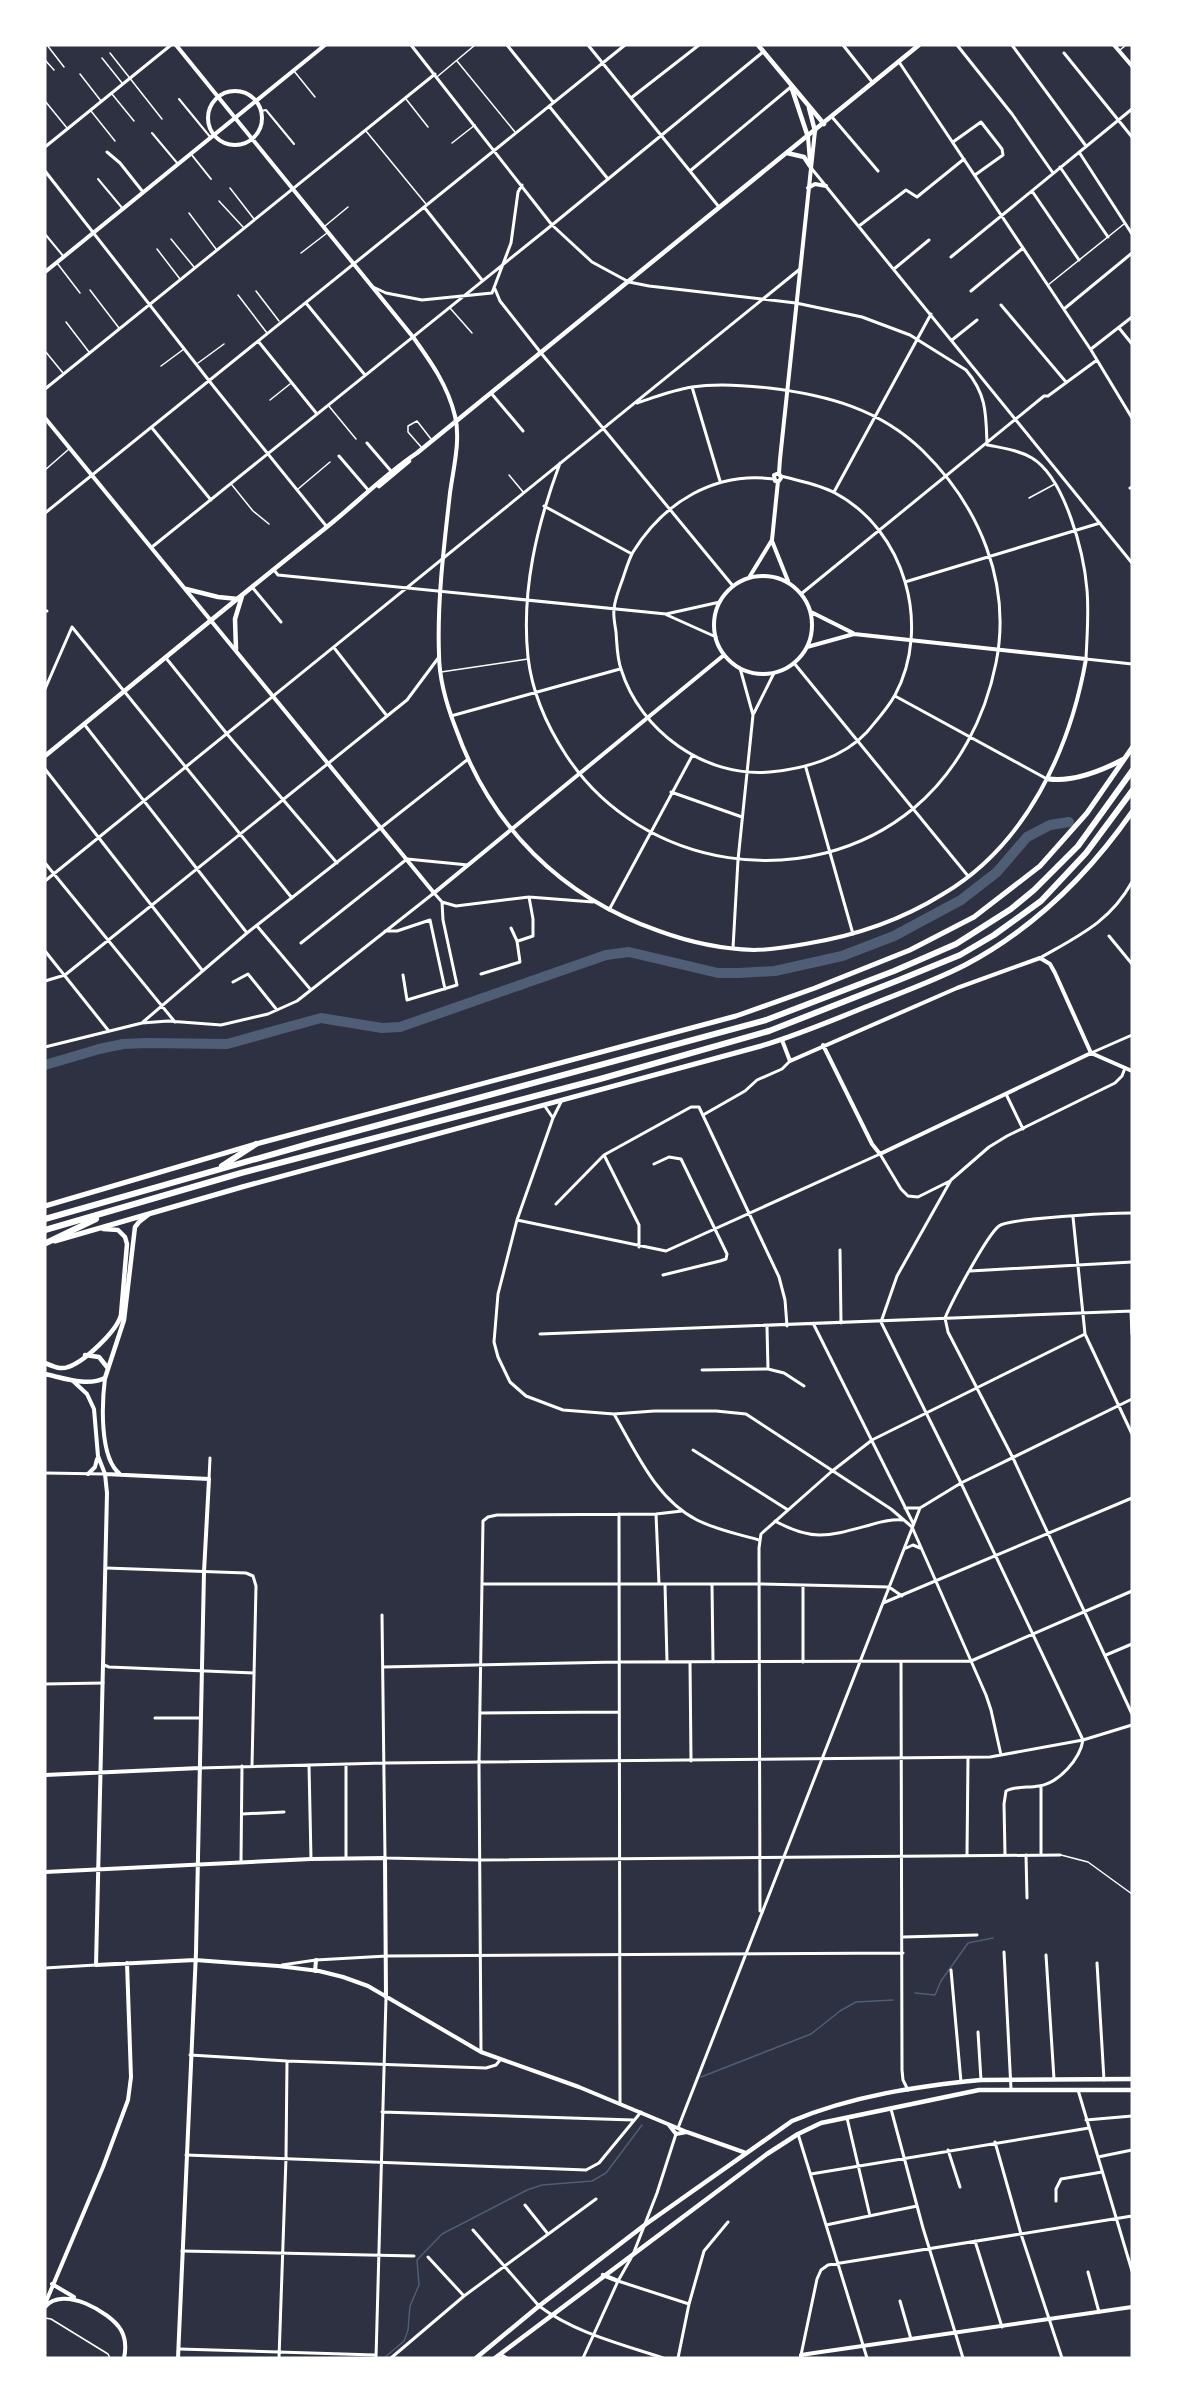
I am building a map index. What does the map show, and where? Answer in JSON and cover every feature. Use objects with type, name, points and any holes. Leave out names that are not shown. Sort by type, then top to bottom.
[{"type":"highway","points":[[45,1206],[256,1144],[736,1016],[825,985],[929,941],[974,917],[1040,866],[1087,813],[1132,748]]},
{"type":"highway","points":[[1048,779],[1061,779],[1089,772],[1125,758]]},
{"type":"highway","points":[[45,1219],[766,1020],[852,987],[956,944],[1011,909],[1034,890],[1078,846],[1132,771]]},
{"type":"highway","points":[[45,1230],[241,1173],[600,1079],[769,1031],[899,980],[960,955],[994,935],[1041,901],[1086,853],[1132,791]]},
{"type":"highway","points":[[45,1243],[782,1040],[953,971],[1001,944],[1028,925],[1064,894],[1103,852],[1132,812]]},
{"type":"highway","points":[[217,1170],[256,1144]]},
{"type":"highway","points":[[45,1202],[61,1202]]},
{"type":"highway","points":[[45,1243],[116,1210]]},
{"type":"main road","points":[[758,45],[824,124]]},
{"type":"main road","points":[[372,490],[391,471],[432,441],[920,45]]},
{"type":"main road","points":[[792,86],[808,136]]},
{"type":"main road","points":[[808,105],[815,131]]},
{"type":"main road","points":[[787,153],[804,157],[810,166]]},
{"type":"main road","points":[[46,753],[126,691],[372,490],[401,470],[417,453]]},
{"type":"main road","points":[[186,589],[208,595],[240,597]]},
{"type":"main road","points":[[236,649],[235,618],[240,597]]},
{"type":"main road","points":[[45,1374],[94,1382],[105,1378],[124,1320],[135,1227],[153,1212]]},
{"type":"main road","points":[[45,1363],[65,1368],[86,1355],[110,1335],[118,1323],[128,1250],[125,1237],[118,1230],[110,1228],[91,1231]]},
{"type":"main road","points":[[86,1355],[99,1356],[107,1368]]},
{"type":"main road","points":[[476,2358],[539,2306],[646,2224],[784,2125],[805,2115],[837,2105],[961,2082],[1132,2079]]},
{"type":"main road","points":[[495,2358],[767,2154],[798,2134],[821,2123],[968,2092],[1011,2089],[1132,2090]]},
{"type":"main road","points":[[603,2275],[618,2281]]},
{"type":"street","points":[[45,147],[171,45]]},
{"type":"street","points":[[176,45],[413,337],[443,382],[456,421],[441,592],[439,657],[451,716],[467,760],[492,803],[512,830],[550,869],[593,902],[609,910],[673,936],[733,948],[767,950],[853,934],[914,912],[949,891],[968,876],[1011,834],[1048,779],[1078,695],[1086,659],[1087,589],[1080,551],[1055,484],[1032,458],[987,445]]},
{"type":"street","points":[[45,272],[325,45]]},
{"type":"street","points":[[411,45],[552,225],[592,262],[629,282],[796,303],[889,325],[918,339],[966,370],[984,402],[987,445]]},
{"type":"street","points":[[507,45],[553,103]]},
{"type":"street","points":[[588,45],[720,209]]},
{"type":"street","points":[[45,513],[625,45]]},
{"type":"street","points":[[631,98],[699,45]]},
{"type":"street","points":[[843,45],[873,83]]},
{"type":"street","points":[[957,45],[1012,114],[1053,173]]},
{"type":"street","points":[[1012,45],[1086,146]]},
{"type":"street","points":[[1114,45],[1132,66]]},
{"type":"street","points":[[152,547],[487,278],[763,52]]},
{"type":"street","points":[[1064,53],[1132,136]]},
{"type":"street","points":[[899,62],[1091,350],[1132,418]]},
{"type":"street","points":[[45,389],[405,98],[436,76]]},
{"type":"street","points":[[690,171],[792,86]]},
{"type":"street","points":[[179,99],[212,136],[228,144],[236,145],[252,139],[260,129],[261,111],[256,101],[238,92],[231,92],[218,98],[213,104],[208,120],[212,136]]},
{"type":"street","points":[[549,106],[608,179]]},
{"type":"street","points":[[951,257],[1132,109]]},
{"type":"street","points":[[261,111],[266,110],[294,144]]},
{"type":"street","points":[[832,117],[878,171]]},
{"type":"street","points":[[953,142],[982,122],[1002,149],[1003,155],[975,175]]},
{"type":"street","points":[[750,577],[772,540],[815,131]]},
{"type":"street","points":[[152,133],[178,164]]},
{"type":"street","points":[[808,136],[810,166],[1132,563]]},
{"type":"street","points":[[107,152],[120,163],[143,192]]},
{"type":"street","points":[[1079,152],[1132,234]]},
{"type":"street","points":[[191,154],[211,179]]},
{"type":"street","points":[[859,226],[906,190],[918,196],[964,159]]},
{"type":"street","points":[[1060,168],[1108,237]]},
{"type":"street","points":[[46,174],[327,527]]},
{"type":"street","points":[[98,178],[123,209]]},
{"type":"street","points":[[808,189],[815,183],[826,186]]},
{"type":"street","points":[[522,185],[518,192],[514,229],[495,284],[500,301],[733,586]]},
{"type":"street","points":[[1032,191],[1079,260]]},
{"type":"street","points":[[425,206],[481,281]]},
{"type":"street","points":[[45,234],[63,257]]},
{"type":"street","points":[[894,269],[929,240]]},
{"type":"street","points":[[971,291],[1023,248]]},
{"type":"street","points":[[1064,309],[1132,253]]},
{"type":"street","points":[[45,881],[800,269]]},
{"type":"street","points":[[487,278],[492,279],[495,284]]},
{"type":"street","points":[[481,281],[479,287],[482,292]]},
{"type":"street","points":[[372,286],[386,293],[422,300],[482,292],[500,301]]},
{"type":"street","points":[[488,294],[495,289]]},
{"type":"street","points":[[306,303],[365,375]]},
{"type":"street","points":[[1001,306],[1066,382]]},
{"type":"street","points":[[834,492],[931,314]]},
{"type":"street","points":[[1091,350],[1132,317]]},
{"type":"street","points":[[952,340],[977,320]]},
{"type":"street","points":[[1119,328],[1132,344]]},
{"type":"street","points":[[258,341],[317,414]]},
{"type":"street","points":[[801,594],[987,445],[1016,419],[1097,360]]},
{"type":"street","points":[[560,463],[544,506],[536,539],[527,600],[528,659],[536,692],[552,733],[579,775],[612,807],[650,833],[692,851],[738,860],[786,861],[830,851],[874,833],[913,808],[943,777],[971,737],[988,697],[999,649],[998,599],[989,558],[973,514],[947,475],[911,440],[876,416],[828,398],[787,390],[735,385],[692,387],[637,403]]},
{"type":"street","points":[[692,387],[720,481]]},
{"type":"street","points":[[491,393],[523,431]]},
{"type":"street","points":[[45,418],[442,903],[443,920],[457,985],[407,1000],[403,975]]},
{"type":"street","points":[[152,428],[212,500]]},
{"type":"street","points":[[368,443],[391,471]]},
{"type":"street","points":[[339,456],[372,490]]},
{"type":"street","points":[[777,477],[834,492],[879,530],[897,559],[905,582],[912,618],[912,639],[895,696],[858,741],[806,768],[747,773],[692,756],[648,720],[620,668],[614,609],[632,554],[670,509],[692,494],[720,481],[777,477]]},
{"type":"street","points":[[544,506],[632,554]]},
{"type":"street","points":[[905,582],[1100,523]]},
{"type":"street","points":[[772,540],[788,582],[801,594],[811,612],[812,629],[807,646],[794,663],[774,673],[751,672],[740,668],[724,655],[716,637],[716,613],[720,602],[733,586],[750,577],[763,576],[788,582]]},
{"type":"street","points":[[274,570],[278,575],[666,614],[720,602]]},
{"type":"street","points":[[252,587],[281,622]]},
{"type":"street","points":[[811,612],[854,634]]},
{"type":"street","points":[[666,614],[716,637]]},
{"type":"street","points":[[45,689],[72,627],[292,898]]},
{"type":"street","points":[[807,646],[854,634],[1132,664]]},
{"type":"street","points":[[334,648],[387,716]]},
{"type":"street","points":[[45,1047],[142,1023],[231,1023],[277,1010],[297,1001],[648,720],[724,655]]},
{"type":"street","points":[[45,981],[65,975],[387,716],[416,690],[439,657]]},
{"type":"street","points":[[166,658],[227,734],[337,863]]},
{"type":"street","points":[[794,663],[968,876]]},
{"type":"street","points":[[451,716],[620,668]]},
{"type":"street","points":[[740,668],[753,715]]},
{"type":"street","points":[[733,948],[738,860],[753,715],[774,673]]},
{"type":"street","points":[[895,696],[1048,779]]},
{"type":"street","points":[[84,724],[247,933]]},
{"type":"street","points":[[609,910],[692,756]]},
{"type":"street","points":[[142,1023],[247,933],[467,760]]},
{"type":"street","points":[[806,768],[853,934]]},
{"type":"street","points":[[45,770],[202,970]]},
{"type":"street","points":[[671,792],[742,817]]},
{"type":"street","points":[[301,943],[407,859],[469,865]]},
{"type":"street","points":[[45,863],[175,1022]]},
{"type":"street","points":[[703,1113],[745,1091],[757,1080],[782,1069],[790,1061],[823,1045],[957,988],[1040,958],[1095,926],[1114,909],[1130,889],[1132,882]]},
{"type":"street","points":[[442,903],[456,906],[529,897],[593,902]]},
{"type":"street","points":[[517,941],[533,936],[529,897]]},
{"type":"street","points":[[385,931],[398,931],[430,920],[445,989]]},
{"type":"street","points":[[257,926],[311,990]]},
{"type":"street","points":[[481,974],[519,963],[517,941],[512,928]]},
{"type":"street","points":[[1109,936],[1132,964]]},
{"type":"street","points":[[45,951],[108,1030]]},
{"type":"street","points":[[1040,958],[1050,964],[1055,973],[1091,1053],[1132,1071]]},
{"type":"street","points":[[233,982],[248,974],[277,1010]]},
{"type":"street","points":[[517,1220],[666,1251],[751,1214],[1132,1035]]},
{"type":"street","points":[[782,1040],[790,1061]]},
{"type":"street","points":[[823,1045],[872,1144],[908,1197],[918,1197],[951,1180],[989,1147],[1115,1083],[1122,1076],[1125,1068]]},
{"type":"street","points":[[1006,1094],[1023,1129]]},
{"type":"street","points":[[562,1100],[553,1118],[517,1220],[498,1294],[494,1342],[510,1382],[526,1396],[563,1410],[614,1413],[716,1411],[746,1414],[912,1525]]},
{"type":"street","points":[[544,1105],[553,1118]]},
{"type":"street","points":[[556,1204],[604,1155],[691,1107],[699,1107],[779,1277],[785,1300],[787,1326]]},
{"type":"street","points":[[604,1155],[639,1225],[639,1247]]},
{"type":"street","points":[[654,1164],[669,1157],[681,1158],[728,1254],[726,1259],[663,1275]]},
{"type":"street","points":[[951,1180],[897,1276],[880,1322],[996,1555],[1083,1740],[1082,1748],[1075,1760],[1062,1774],[1041,1786],[1012,1788],[1006,1791],[1005,1855]]},
{"type":"street","points":[[1132,1213],[1023,1220],[1000,1225],[989,1237],[945,1318],[948,1332],[1013,1458],[1132,1714]]},
{"type":"street","points":[[1073,1217],[1085,1334],[1132,1434]]},
{"type":"street","points":[[840,1250],[841,1323]]},
{"type":"street","points":[[970,1271],[1132,1262]]},
{"type":"street","points":[[540,1334],[767,1327],[1132,1311],[1132,1334]]},
{"type":"street","points":[[814,1325],[905,1508],[991,1710],[1001,1755]]},
{"type":"street","points":[[767,1327],[768,1369]]},
{"type":"street","points":[[760,1915],[759,1540],[764,1530],[872,1440],[1085,1334]]},
{"type":"street","points":[[702,1370],[768,1369],[784,1372],[804,1386]]},
{"type":"street","points":[[105,1378],[103,1410],[107,1454],[112,1467],[120,1474]]},
{"type":"street","points":[[72,1380],[92,1402],[96,1417],[98,1456],[105,1474],[106,1568],[96,1965]]},
{"type":"street","points":[[905,1508],[920,1508],[961,1483],[1132,1399]]},
{"type":"street","points":[[614,1413],[647,1472],[682,1511],[716,1528],[759,1540]]},
{"type":"street","points":[[693,1450],[788,1510]]},
{"type":"street","points":[[88,1474],[94,1467],[98,1456]]},
{"type":"street","points":[[178,2358],[195,1960],[204,1572],[210,1458]]},
{"type":"street","points":[[45,1473],[209,1479]]},
{"type":"street","points":[[883,1603],[1132,1498]]},
{"type":"street","points":[[583,2358],[646,2224],[678,2127],[920,1508]]},
{"type":"street","points":[[481,2052],[479,1763],[482,1524],[492,1515],[656,1514],[682,1511]]},
{"type":"street","points":[[619,1514],[618,1712],[622,1954],[620,2104]]},
{"type":"street","points":[[656,1514],[659,1584]]},
{"type":"street","points":[[775,1521],[802,1534],[823,1536],[891,1520],[902,1520]]},
{"type":"street","points":[[903,1551],[913,1545],[921,1548]]},
{"type":"street","points":[[106,1568],[246,1573],[253,1576],[256,1586],[252,1766]]},
{"type":"street","points":[[482,1584],[759,1584],[889,1587],[902,1596]]},
{"type":"street","points":[[665,1584],[667,1662]]},
{"type":"street","points":[[712,1585],[713,1662]]},
{"type":"street","points":[[803,1585],[803,1662]]},
{"type":"street","points":[[383,1667],[618,1662],[970,1661],[1132,1591]]},
{"type":"street","points":[[178,2349],[375,2356],[387,1956],[382,1615]]},
{"type":"street","points":[[1106,1655],[1132,1644]]},
{"type":"street","points":[[690,1662],[691,1761]]},
{"type":"street","points":[[901,1662],[902,2070],[903,2080],[908,2090]]},
{"type":"street","points":[[104,1665],[254,1674]]},
{"type":"street","points":[[45,1684],[103,1683]]},
{"type":"street","points":[[1126,1700],[1132,1697]]},
{"type":"street","points":[[480,1713],[618,1712]]},
{"type":"street","points":[[155,1718],[201,1718]]},
{"type":"street","points":[[45,1775],[242,1766],[384,1763],[691,1761],[822,1757],[969,1758],[1001,1755],[1083,1740],[1132,1725]]},
{"type":"street","points":[[967,1855],[969,1758]]},
{"type":"street","points":[[346,1764],[346,1858]]},
{"type":"street","points":[[309,1765],[310,1859]]},
{"type":"street","points":[[241,1862],[242,1766]]},
{"type":"street","points":[[1041,1786],[1041,1855]]},
{"type":"street","points":[[242,1814],[284,1812]]},
{"type":"street","points":[[1026,1855],[1027,1898]]},
{"type":"street","points":[[45,1872],[346,1858],[480,1860],[1060,1855]]},
{"type":"street","points":[[903,1937],[977,1935]]},
{"type":"street","points":[[1004,1952],[1011,2089]]},
{"type":"street","points":[[278,1966],[316,1960],[387,1956],[903,1953]]},
{"type":"street","points":[[1046,1955],[1053,2079]]},
{"type":"street","points":[[45,1968],[195,1960],[278,1966],[315,1971],[356,1981],[481,2052],[746,2153]]},
{"type":"street","points":[[315,1971],[316,1960]]},
{"type":"street","points":[[45,2306],[52,2284],[103,2167],[128,2100],[131,2069],[127,1963]]},
{"type":"street","points":[[1097,1963],[1104,2079]]},
{"type":"street","points":[[951,1970],[961,2082]]},
{"type":"street","points":[[978,2032],[981,2080]]},
{"type":"street","points":[[190,2055],[486,2068],[496,2065],[500,2060]]},
{"type":"street","points":[[279,2358],[287,2061]]},
{"type":"street","points":[[1078,2090],[1130,2258],[1132,2271]]},
{"type":"street","points":[[890,2108],[963,2358]]},
{"type":"street","points":[[382,2112],[633,2120]]},
{"type":"street","points":[[186,2155],[586,2170],[599,2163],[641,2112]]},
{"type":"street","points":[[846,2116],[870,2216]]},
{"type":"street","points":[[1086,2120],[1132,2116]]},
{"type":"street","points":[[669,2124],[676,2134]]},
{"type":"street","points":[[811,2174],[1089,2128]]},
{"type":"street","points":[[676,2134],[687,2132]]},
{"type":"street","points":[[798,2134],[867,2358]]},
{"type":"street","points":[[995,2142],[1021,2234],[1062,2358]]},
{"type":"street","points":[[948,2150],[960,2187]]},
{"type":"street","points":[[1098,2157],[1132,2150]]},
{"type":"street","points":[[1056,2201],[1056,2189],[1061,2179],[1102,2172]]},
{"type":"street","points":[[391,2358],[464,2296],[596,2199]]},
{"type":"street","points":[[525,2205],[548,2234]]},
{"type":"street","points":[[826,2225],[917,2206]]},
{"type":"street","points":[[1132,2216],[837,2262],[824,2267],[819,2274],[801,2357],[1132,2307]]},
{"type":"street","points":[[678,2358],[689,2304],[704,2251],[728,2222]]},
{"type":"street","points":[[473,2230],[504,2268],[551,2316],[593,2335],[663,2358]]},
{"type":"street","points":[[975,2241],[1002,2326]]},
{"type":"street","points":[[181,2251],[282,2255],[414,2256]]},
{"type":"street","points":[[428,2257],[464,2296]]},
{"type":"street","points":[[1089,2272],[1099,2312]]},
{"type":"street","points":[[618,2281],[689,2304]]},
{"type":"street","points":[[52,2284],[106,2316],[121,2330],[125,2342],[124,2358]]},
{"type":"street","points":[[45,2306],[61,2297],[82,2302]]},
{"type":"street","points":[[900,2301],[911,2340]]},
{"type":"street","points":[[500,2354],[507,2358]]},
{"type":"lane","points":[[47,45],[64,68]]},
{"type":"lane","points":[[414,49],[419,45]]},
{"type":"lane","points":[[436,76],[475,45]]},
{"type":"lane","points":[[1119,51],[1126,45]]},
{"type":"lane","points":[[110,53],[162,119]]},
{"type":"lane","points":[[102,58],[122,84]]},
{"type":"lane","points":[[45,60],[54,70]]},
{"type":"lane","points":[[456,61],[516,133]]},
{"type":"lane","points":[[294,70],[315,97]]},
{"type":"lane","points":[[80,74],[101,101]]},
{"type":"lane","points":[[112,93],[134,121]]},
{"type":"lane","points":[[405,98],[428,127]]},
{"type":"lane","points":[[45,101],[68,128]]},
{"type":"lane","points":[[91,110],[115,141]]},
{"type":"lane","points":[[452,143],[475,125]]},
{"type":"lane","points":[[366,130],[425,206]]},
{"type":"lane","points":[[230,188],[254,220]]},
{"type":"lane","points":[[219,201],[244,228]]},
{"type":"lane","points":[[324,227],[348,207]]},
{"type":"lane","points":[[189,213],[217,250]]},
{"type":"lane","points":[[1048,285],[1125,224]]},
{"type":"lane","points":[[301,253],[328,233]]},
{"type":"lane","points":[[171,239],[194,268]]},
{"type":"lane","points":[[157,249],[180,279]]},
{"type":"lane","points":[[57,262],[80,293]]},
{"type":"lane","points":[[90,290],[120,328]]},
{"type":"lane","points":[[256,291],[280,323]]},
{"type":"lane","points":[[238,296],[267,334]]},
{"type":"lane","points":[[450,307],[471,333]]},
{"type":"lane","points":[[66,322],[90,352]]},
{"type":"lane","points":[[196,365],[224,344]]},
{"type":"lane","points":[[161,366],[184,349]]},
{"type":"lane","points":[[45,351],[63,374]]},
{"type":"lane","points":[[270,400],[291,383]]},
{"type":"lane","points":[[328,405],[356,439]]},
{"type":"lane","points":[[423,448],[407,430],[414,421],[419,423],[432,441]]},
{"type":"lane","points":[[45,470],[70,448]]},
{"type":"lane","points":[[297,489],[330,462]]},
{"type":"lane","points":[[509,475],[524,493]]},
{"type":"lane","points":[[232,484],[254,511],[269,524]]},
{"type":"lane","points":[[1029,498],[1055,484]]},
{"type":"lane","points":[[441,672],[528,659]]},
{"type":"lane","points":[[1060,1855],[1088,1862],[1132,1894]]},
{"type":"lane","points":[[45,2318],[51,2319],[108,2354],[110,2358]]},
{"type":"waterway","points":[[45,1065],[123,1044],[227,1044],[321,1018],[382,1028],[400,1027],[606,955],[629,952],[718,973],[775,971],[842,956],[894,936],[961,900],[997,872],[1027,837],[1050,825],[1069,822]]},
{"type":"waterway","points":[[915,1993],[935,1995],[941,1981],[968,1943],[993,1938]]},
{"type":"waterway","points":[[701,2077],[811,2034],[840,2011],[856,2002],[893,2000]]},
{"type":"waterway","points":[[384,2358],[404,2341],[408,2330],[410,2306],[419,2285],[417,2260],[442,2234],[527,2190],[542,2185],[592,2181],[606,2173],[642,2125]]}]
